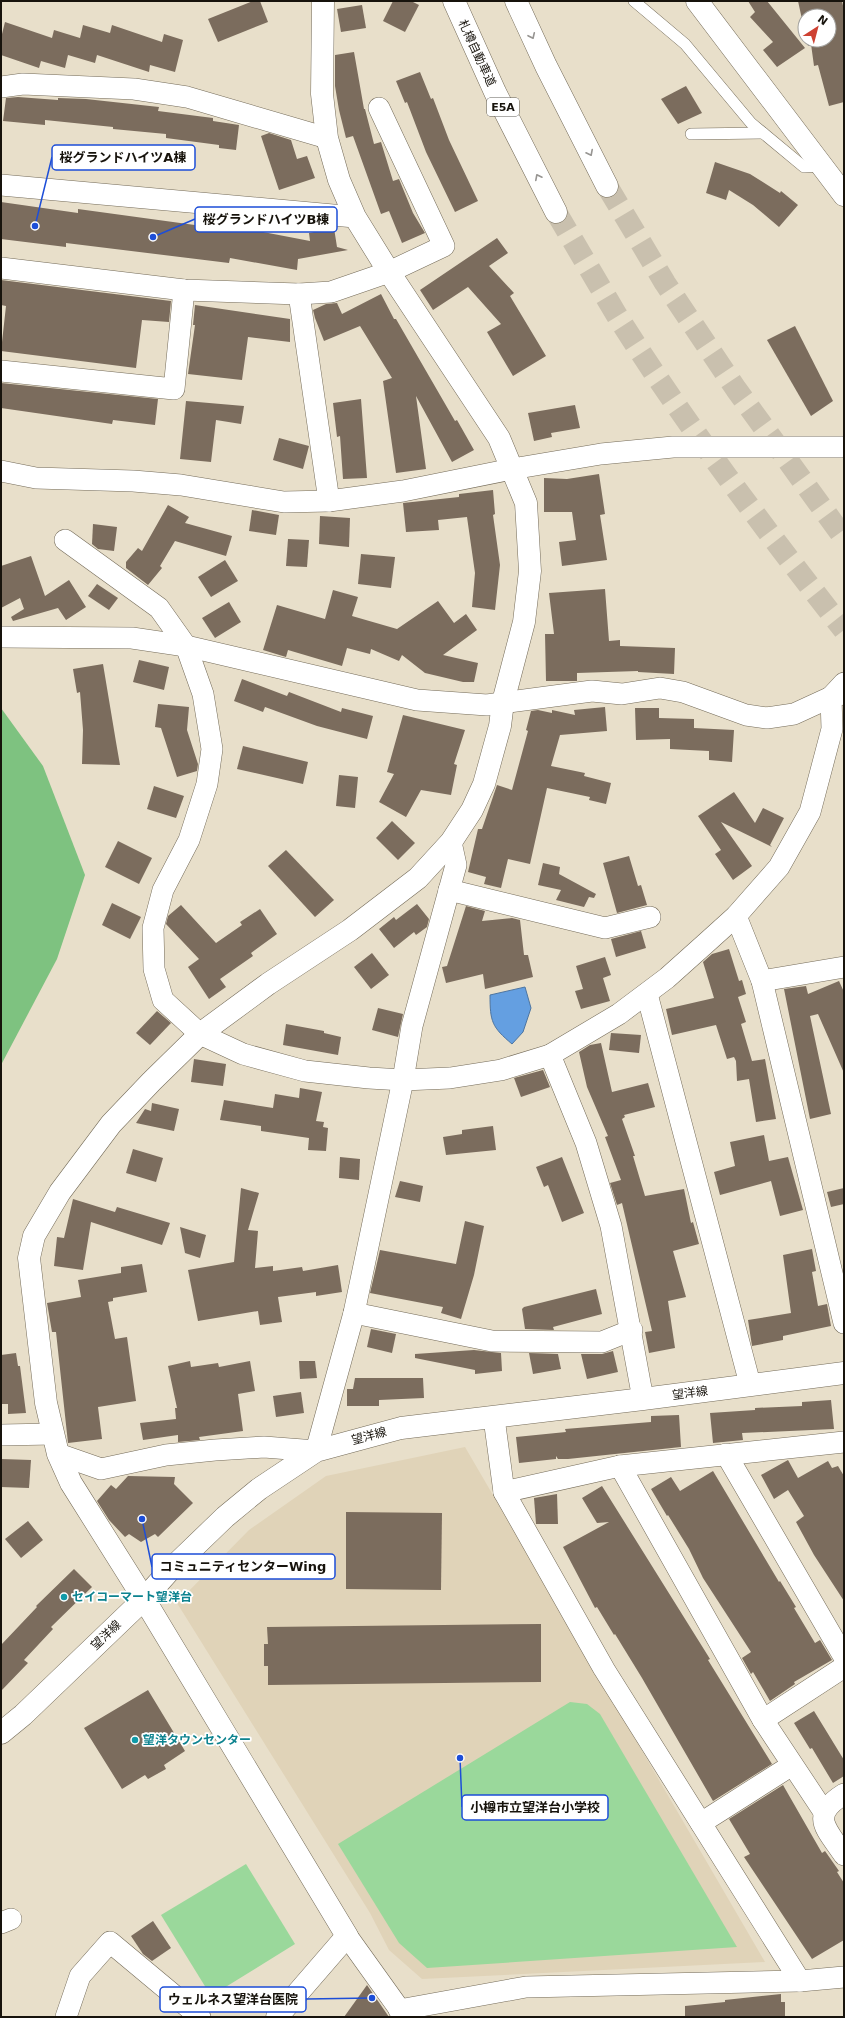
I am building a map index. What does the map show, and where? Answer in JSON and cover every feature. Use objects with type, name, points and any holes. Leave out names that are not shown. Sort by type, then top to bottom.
[{"type":"main road","points":[[276,2017],[347,1936],[144,1599],[71,1483],[55,1444],[46,1404],[28,1258],[34,1236],[60,1192],[111,1124],[200,1034],[268,984],[350,930],[418,878],[450,842],[472,810],[484,784],[500,726],[503,702],[524,622],[530,571],[526,503],[499,438],[389,272],[356,217],[339,180],[327,138],[322,94],[323,1]]},
{"type":"main road","name":"札樽自動車道","points":[[454,1],[495,92],[556,212]]},
{"type":"main road","points":[[516,1],[546,66],[607,186]]},
{"type":"main road","points":[[697,1],[844,195]]},
{"type":"main road","name":"望洋線","points":[[1,1733],[23,1715],[144,1599],[170,1570],[225,1517],[259,1489],[316,1451],[401,1428],[643,1400],[750,1384],[844,1373]]},
{"type":"street","points":[[1,87],[24,84],[134,89],[187,97],[327,138]]},
{"type":"street","points":[[1,268],[184,290],[299,294],[331,292],[389,272],[444,246],[379,108]]},
{"type":"street","points":[[1,185],[356,217]]},
{"type":"street","points":[[1,370],[174,389],[184,290]]},
{"type":"street","points":[[299,294],[329,501]]},
{"type":"street","points":[[1,470],[36,478],[133,481],[181,485],[284,502],[329,501],[403,491],[512,469],[601,454],[673,447],[843,448]]},
{"type":"street","points":[[65,540],[159,608],[186,646],[203,694],[212,749],[207,784],[189,840],[163,890],[153,928],[154,969],[163,1000],[200,1034],[243,1054],[305,1071],[403,1080],[450,1078],[501,1070],[550,1055],[619,1014],[667,978],[736,916],[779,867],[810,812],[832,729],[840,692]]},
{"type":"street","points":[[1,637],[132,638],[186,646],[417,700],[487,705],[592,690],[622,694],[660,688],[683,692],[746,715],[768,718],[794,714],[840,692]]},
{"type":"street","points":[[1,1435],[55,1444],[101,1469],[166,1455],[216,1450],[264,1447],[316,1451],[354,1313],[403,1080],[412,1026],[456,865],[450,842]]},
{"type":"street","points":[[449,890],[605,928],[650,917]]},
{"type":"street","points":[[736,916],[762,981],[840,1291],[844,1323]]},
{"type":"street","points":[[762,981],[844,966]]},
{"type":"street","points":[[647,994],[750,1384]]},
{"type":"street","points":[[550,1055],[586,1143],[612,1226],[632,1330],[643,1400]]},
{"type":"street","points":[[354,1313],[492,1341],[602,1342],[632,1330]]},
{"type":"street","points":[[494,1418],[504,1492],[604,1668],[800,1981]]},
{"type":"street","points":[[504,1492],[620,1466],[726,1454],[843,1444]]},
{"type":"street","points":[[726,1454],[844,1657]]},
{"type":"street","points":[[620,1466],[764,1720],[824,1812]]},
{"type":"street","points":[[764,1720],[844,1667]]},
{"type":"street","points":[[701,1823],[792,1764]]},
{"type":"street","points":[[844,1794],[831,1803],[824,1812],[823,1824],[844,1855]]},
{"type":"street","points":[[347,1936],[402,2013],[526,1987],[800,1981],[844,1977]]},
{"type":"street","points":[[66,2017],[80,1976],[110,1942],[200,2017]]},
{"type":"lane","points":[[634,1],[685,44],[751,123],[804,167],[822,166]]},
{"type":"lane","points":[[691,134],[763,133]]},
{"type":"shaded area","points":[[465,1447],[765,1962],[422,1979],[389,1950],[370,1913],[177,1603],[249,1530],[326,1476]]},
{"type":"green space","points":[[1,708],[43,766],[85,875],[57,959],[1,1065]]},
{"type":"green space","points":[[570,1702],[587,1704],[600,1714],[737,1947],[427,1968],[399,1943],[338,1844]]},
{"type":"green space","points":[[246,1864],[295,1944],[211,1996],[161,1915]]},
{"type":"water","points":[[525,987],[531,1008],[523,1032],[512,1044],[496,1028],[492,1018],[490,995]]},
{"type":"building","points":[[253,1],[260,1],[268,22],[218,42],[208,19]]},
{"type":"building","points":[[393,1],[411,1],[419,5],[405,32],[383,21]]},
{"type":"building","points":[[748,1],[767,1],[797,38],[797,48],[805,48],[777,67],[763,50],[773,42],[750,17],[755,12]]},
{"type":"building","points":[[798,1],[842,1],[844,10],[844,102],[829,106],[818,65],[814,66],[812,48],[837,48],[837,8],[800,8]]},
{"type":"building","points":[[362,5],[366,28],[341,32],[337,9]]},
{"type":"building","points":[[5,22],[52,38],[54,30],[80,38],[83,25],[110,33],[112,25],[162,42],[164,34],[183,40],[175,72],[150,65],[149,72],[97,55],[95,63],[68,55],[65,68],[41,61],[39,68],[1,55],[1,38]]},
{"type":"building","points":[[354,52],[364,109],[374,144],[381,142],[393,181],[399,179],[413,213],[425,233],[402,243],[389,211],[381,214],[353,136],[346,138],[335,86],[335,55]]},
{"type":"building","points":[[420,72],[431,99],[433,98],[449,140],[478,201],[455,212],[426,152],[407,102],[405,103],[396,81]]},
{"type":"building","points":[[686,86],[702,113],[678,124],[661,99]]},
{"type":"building","points":[[18,97],[58,100],[58,98],[86,99],[159,107],[158,111],[213,118],[213,121],[239,125],[236,150],[219,148],[219,145],[166,138],[166,134],[113,129],[113,127],[45,120],[45,125],[3,121],[6,98]]},
{"type":"building","points":[[269,133],[291,140],[297,159],[307,156],[315,178],[279,190],[261,136]]},
{"type":"building","points":[[715,162],[750,174],[780,193],[781,191],[798,205],[779,227],[753,205],[729,190],[726,200],[706,193]]},
{"type":"building","points":[[1,202],[78,213],[78,209],[246,232],[247,229],[310,241],[309,233],[334,228],[337,247],[348,250],[298,259],[297,270],[230,258],[229,263],[66,243],[66,247],[1,239]]},
{"type":"building","points":[[497,238],[508,253],[489,266],[514,293],[510,296],[546,356],[513,376],[487,332],[501,324],[468,287],[433,310],[420,290]]},
{"type":"building","points":[[1,280],[171,301],[169,322],[142,320],[136,368],[1,351],[6,306],[1,305]]},
{"type":"building","points":[[381,294],[394,319],[396,319],[455,421],[457,420],[474,450],[452,462],[416,396],[426,469],[396,473],[383,381],[392,378],[360,326],[324,341],[313,310],[326,304],[337,303],[342,314]]},
{"type":"building","points":[[195,305],[290,319],[290,342],[248,337],[242,380],[188,374],[195,325],[193,325]]},
{"type":"building","points":[[795,326],[833,401],[811,416],[767,340]]},
{"type":"building","points":[[1,383],[158,399],[155,425],[113,420],[112,424],[1,408]]},
{"type":"building","points":[[361,399],[367,478],[343,479],[340,436],[337,437],[333,403]]},
{"type":"building","points":[[186,401],[244,406],[241,424],[216,420],[211,462],[180,459]]},
{"type":"building","points":[[575,405],[580,428],[551,433],[552,437],[534,441],[528,413]]},
{"type":"building","points":[[279,438],[309,446],[303,469],[273,460]]},
{"type":"building","points":[[599,474],[605,514],[600,515],[607,560],[562,566],[559,542],[576,540],[572,512],[544,512],[544,478],[567,479]]},
{"type":"building","points":[[493,490],[495,514],[493,515],[500,565],[495,610],[472,607],[475,573],[467,517],[438,520],[439,530],[406,532],[403,503],[459,497],[459,494]]},
{"type":"building","points":[[168,505],[189,517],[185,523],[232,536],[226,556],[175,541],[160,566],[162,568],[148,585],[126,568],[126,562],[138,548],[142,551]]},
{"type":"building","points":[[252,510],[279,515],[276,535],[249,531]]},
{"type":"building","points":[[320,516],[350,518],[349,547],[319,544]]},
{"type":"building","points":[[93,524],[117,527],[114,551],[98,549],[92,544]]},
{"type":"building","points":[[288,539],[309,540],[307,567],[286,566]]},
{"type":"building","points":[[361,554],[395,557],[391,588],[358,584]]},
{"type":"building","points":[[31,556],[45,596],[69,580],[86,607],[66,620],[58,608],[13,621],[11,617],[24,609],[20,598],[1,608],[1,566]]},
{"type":"building","points":[[225,560],[238,581],[211,597],[198,577]]},
{"type":"building","points":[[97,584],[118,598],[109,610],[88,596]]},
{"type":"building","points":[[605,589],[609,641],[620,640],[620,646],[675,648],[674,674],[638,671],[577,673],[577,681],[546,681],[545,634],[554,634],[549,593]]},
{"type":"building","points":[[333,590],[358,597],[352,616],[397,629],[438,601],[454,623],[466,614],[477,630],[443,655],[478,663],[474,682],[463,682],[425,673],[402,655],[399,661],[371,649],[370,654],[347,648],[342,666],[288,650],[286,657],[263,650],[277,605],[325,619]]},
{"type":"building","points":[[229,602],[241,622],[215,638],[202,618]]},
{"type":"building","points":[[139,660],[169,667],[164,690],[133,682]]},
{"type":"building","points":[[103,664],[120,765],[82,764],[83,730],[80,692],[77,693],[73,669]]},
{"type":"building","points":[[242,679],[287,696],[289,692],[341,712],[342,708],[373,716],[367,739],[317,726],[265,707],[263,712],[234,701]]},
{"type":"building","points":[[158,704],[189,707],[187,730],[198,764],[197,771],[177,777],[161,728],[155,727]]},
{"type":"building","points":[[605,707],[607,731],[560,735],[551,766],[585,773],[584,776],[611,783],[606,804],[589,800],[590,797],[547,788],[530,864],[508,859],[501,888],[484,884],[486,877],[468,872],[478,829],[482,829],[497,785],[512,790],[528,731],[526,730],[531,711],[538,710],[552,713],[552,710],[575,715],[574,710]]},
{"type":"building","points":[[635,708],[659,708],[659,718],[694,719],[694,728],[734,730],[732,762],[709,760],[709,751],[670,749],[670,739],[636,740]]},
{"type":"building","points":[[403,715],[465,730],[454,764],[457,765],[451,795],[421,790],[406,817],[379,802],[394,774],[387,772]]},
{"type":"building","points":[[243,746],[308,762],[303,784],[237,769]]},
{"type":"building","points":[[339,775],[358,777],[355,808],[336,806]]},
{"type":"building","points":[[154,786],[184,796],[176,818],[147,809]]},
{"type":"building","points":[[734,792],[755,823],[763,808],[784,818],[770,845],[772,847],[721,822],[752,866],[733,880],[715,854],[721,850],[698,816]]},
{"type":"building","points":[[392,821],[415,843],[398,860],[376,838]]},
{"type":"building","points":[[118,841],[152,858],[139,884],[105,867]]},
{"type":"building","points":[[286,850],[334,900],[315,917],[268,866]]},
{"type":"building","points":[[629,856],[638,886],[641,885],[647,905],[617,913],[603,863]]},
{"type":"building","points":[[543,863],[560,867],[559,874],[596,894],[594,898],[589,897],[584,907],[556,900],[561,890],[538,885]]},
{"type":"building","points":[[112,903],[141,917],[130,939],[102,925]]},
{"type":"building","points":[[417,904],[429,919],[427,927],[416,935],[414,932],[394,948],[379,929],[394,917],[396,920]]},
{"type":"building","points":[[181,905],[216,943],[242,925],[240,922],[260,909],[277,934],[251,953],[253,956],[220,979],[226,987],[209,999],[188,967],[199,959],[166,924],[168,916]]},
{"type":"building","points":[[466,906],[485,911],[482,921],[512,918],[520,920],[524,955],[528,955],[533,977],[485,989],[483,974],[446,983],[442,967],[447,966]]},
{"type":"building","points":[[641,931],[646,948],[616,957],[611,939]]},
{"type":"building","points":[[729,949],[739,981],[742,980],[746,994],[738,997],[746,1022],[741,1024],[752,1061],[765,1059],[776,1119],[756,1122],[749,1079],[737,1081],[736,1061],[734,1057],[727,1059],[716,1025],[672,1035],[666,1009],[714,998],[703,962],[712,954]]},
{"type":"building","points":[[372,953],[389,975],[371,989],[354,967]]},
{"type":"building","points":[[605,957],[611,975],[603,978],[610,1001],[581,1009],[575,991],[583,989],[576,966]]},
{"type":"building","points":[[839,981],[844,992],[844,1073],[818,1014],[810,1016],[831,1114],[810,1119],[784,989],[806,986],[808,994]]},
{"type":"building","points":[[378,1008],[403,1014],[398,1037],[372,1030]]},
{"type":"building","points":[[157,1011],[171,1023],[150,1045],[136,1033]]},
{"type":"building","points":[[286,1024],[324,1031],[324,1033],[341,1037],[338,1055],[283,1045]]},
{"type":"building","points":[[611,1033],[641,1035],[639,1053],[609,1050]]},
{"type":"building","points":[[601,1043],[612,1092],[648,1083],[655,1107],[624,1115],[625,1117],[622,1119],[635,1156],[633,1156],[645,1196],[684,1189],[691,1223],[693,1222],[699,1244],[673,1251],[686,1297],[668,1301],[675,1348],[649,1353],[645,1332],[652,1331],[622,1203],[617,1205],[610,1183],[621,1180],[605,1137],[608,1136],[587,1087],[579,1052],[590,1045]]},
{"type":"building","points":[[194,1059],[226,1064],[223,1086],[191,1082]]},
{"type":"building","points":[[543,1070],[550,1087],[521,1097],[514,1078]]},
{"type":"building","points":[[300,1088],[322,1092],[316,1121],[324,1122],[323,1127],[328,1128],[326,1151],[308,1150],[309,1138],[261,1131],[261,1126],[220,1120],[224,1100],[273,1108],[275,1094],[299,1098]]},
{"type":"building","points":[[152,1103],[179,1109],[174,1131],[136,1123],[145,1109],[151,1111]]},
{"type":"building","points":[[493,1126],[496,1150],[446,1155],[443,1137],[462,1134],[462,1130]]},
{"type":"building","points":[[764,1135],[769,1161],[788,1157],[803,1210],[780,1216],[771,1181],[720,1195],[714,1172],[735,1166],[730,1142]]},
{"type":"building","points":[[133,1149],[163,1158],[156,1182],[126,1173]]},
{"type":"building","points":[[340,1157],[360,1159],[359,1180],[339,1178]]},
{"type":"building","points":[[562,1157],[584,1213],[562,1222],[548,1185],[544,1187],[536,1167]]},
{"type":"building","points":[[400,1181],[423,1186],[420,1202],[395,1197]]},
{"type":"building","points":[[241,1188],[259,1193],[248,1230],[258,1231],[255,1268],[273,1266],[273,1271],[302,1267],[303,1271],[338,1265],[342,1292],[316,1296],[316,1292],[278,1297],[282,1322],[260,1325],[258,1311],[198,1321],[188,1270],[234,1262]]},
{"type":"building","points":[[844,1188],[844,1204],[831,1207],[827,1192]]},
{"type":"building","points":[[73,1199],[115,1212],[117,1207],[170,1223],[162,1245],[91,1222],[83,1270],[54,1266],[57,1237],[64,1238]]},
{"type":"building","points":[[465,1221],[484,1226],[474,1275],[461,1319],[441,1313],[443,1307],[370,1293],[380,1250],[456,1264]]},
{"type":"building","points":[[180,1227],[206,1235],[200,1258],[185,1253]]},
{"type":"building","points":[[812,1249],[816,1271],[812,1272],[818,1306],[827,1304],[831,1326],[783,1336],[783,1340],[752,1346],[748,1320],[791,1313],[783,1255]]},
{"type":"building","points":[[142,1264],[147,1292],[113,1298],[113,1301],[108,1302],[115,1339],[127,1337],[136,1401],[98,1407],[102,1439],[68,1443],[56,1332],[52,1332],[47,1303],[81,1297],[78,1280],[121,1273],[121,1267]]},
{"type":"building","points":[[596,1289],[602,1314],[553,1327],[554,1330],[525,1329],[522,1309],[524,1307]]},
{"type":"building","points":[[371,1329],[396,1334],[392,1353],[367,1347]]},
{"type":"building","points":[[474,1350],[501,1353],[502,1371],[475,1374],[475,1370],[415,1358],[415,1354]]},
{"type":"building","points":[[613,1351],[618,1372],[587,1379],[581,1354],[602,1354]]},
{"type":"building","points":[[16,1353],[18,1366],[20,1366],[26,1413],[8,1414],[8,1404],[1,1404],[1,1355]]},
{"type":"building","points":[[529,1353],[558,1354],[561,1369],[533,1374]]},
{"type":"building","points":[[190,1361],[191,1367],[218,1363],[219,1367],[250,1361],[255,1391],[238,1394],[243,1431],[199,1437],[200,1440],[178,1442],[178,1435],[143,1440],[140,1423],[176,1419],[175,1408],[177,1408],[168,1366]]},
{"type":"building","points":[[299,1361],[315,1361],[317,1378],[300,1379]]},
{"type":"building","points":[[355,1378],[423,1378],[424,1398],[379,1400],[379,1406],[347,1406],[347,1389],[353,1389]]},
{"type":"building","points":[[301,1392],[304,1413],[276,1417],[273,1396]]},
{"type":"building","points":[[831,1400],[834,1429],[742,1433],[743,1440],[713,1443],[710,1413],[755,1410],[755,1408],[802,1406],[802,1402]]},
{"type":"building","points":[[679,1415],[681,1447],[568,1459],[558,1459],[556,1456],[556,1459],[519,1463],[516,1437],[566,1432],[565,1429],[651,1422],[651,1416]]},
{"type":"building","points":[[1,1459],[31,1460],[29,1488],[1,1487]]},
{"type":"building","points":[[788,1460],[798,1478],[828,1461],[832,1468],[838,1466],[844,1476],[844,1601],[814,1555],[796,1522],[804,1516],[788,1490],[774,1499],[761,1475]]},
{"type":"building","points":[[713,1471],[779,1582],[780,1581],[796,1607],[794,1608],[815,1643],[820,1640],[832,1660],[794,1682],[795,1684],[770,1701],[753,1672],[751,1674],[742,1658],[751,1652],[703,1578],[689,1549],[651,1489],[671,1477],[680,1491]]},
{"type":"building","points":[[128,1476],[175,1477],[174,1484],[193,1503],[158,1537],[155,1534],[141,1542],[129,1534],[125,1537],[109,1520],[97,1501],[111,1485],[116,1489]]},
{"type":"building","points":[[602,1486],[710,1659],[708,1660],[772,1764],[713,1801],[642,1678],[597,1607],[595,1608],[563,1547],[609,1522],[597,1523],[582,1498]]},
{"type":"building","points":[[557,1494],[558,1524],[536,1524],[534,1498]]},
{"type":"building","points":[[346,1512],[442,1513],[441,1590],[346,1589]]},
{"type":"building","points":[[28,1521],[43,1540],[21,1558],[5,1539]]},
{"type":"building","points":[[74,1569],[92,1587],[51,1627],[53,1629],[24,1660],[28,1663],[1,1691],[1,1645],[37,1607],[36,1606]]},
{"type":"building","points":[[541,1624],[541,1682],[268,1685],[268,1666],[264,1666],[264,1644],[268,1644],[267,1627]]},
{"type":"building","name":"望洋タウンセンター","points":[[148,1690],[185,1751],[164,1765],[166,1769],[148,1779],[145,1775],[122,1789],[84,1728]]},
{"type":"building","points":[[814,1711],[844,1760],[844,1776],[833,1783],[812,1748],[810,1749],[794,1723]]},
{"type":"building","points":[[783,1785],[822,1853],[825,1851],[839,1871],[837,1872],[844,1883],[844,1940],[812,1959],[744,1857],[750,1854],[729,1819]]},
{"type":"building","points":[[153,1921],[171,1948],[152,1961],[143,1954],[131,1936]]},
{"type":"building","points":[[367,1985],[389,2017],[344,2017]]},
{"type":"building","points":[[781,1994],[781,2002],[785,2002],[785,2017],[685,2017],[685,2006]]},
{"type":"tunnel","points":[[607,186],[665,283],[736,389],[844,538]]},
{"type":"tunnel","points":[[556,212],[616,314],[669,395],[784,553],[844,630]]},
{"type":"place","name":"桜グランドハイツA棟","points":[[35,226]]},
{"type":"place","name":"桜グランドハイツB棟","points":[[153,237]]},
{"type":"place","name":"コミュニティセンターWing","points":[[142,1519]]},
{"type":"place","name":"セイコーマート望洋台","points":[[64,1597]]},
{"type":"place","name":"望洋タウンセンター","points":[[135,1740]]},
{"type":"place","name":"小樽市立望洋台小学校","points":[[460,1758]]},
{"type":"place","name":"ウェルネス望洋台医院","points":[[372,1998]]}]
